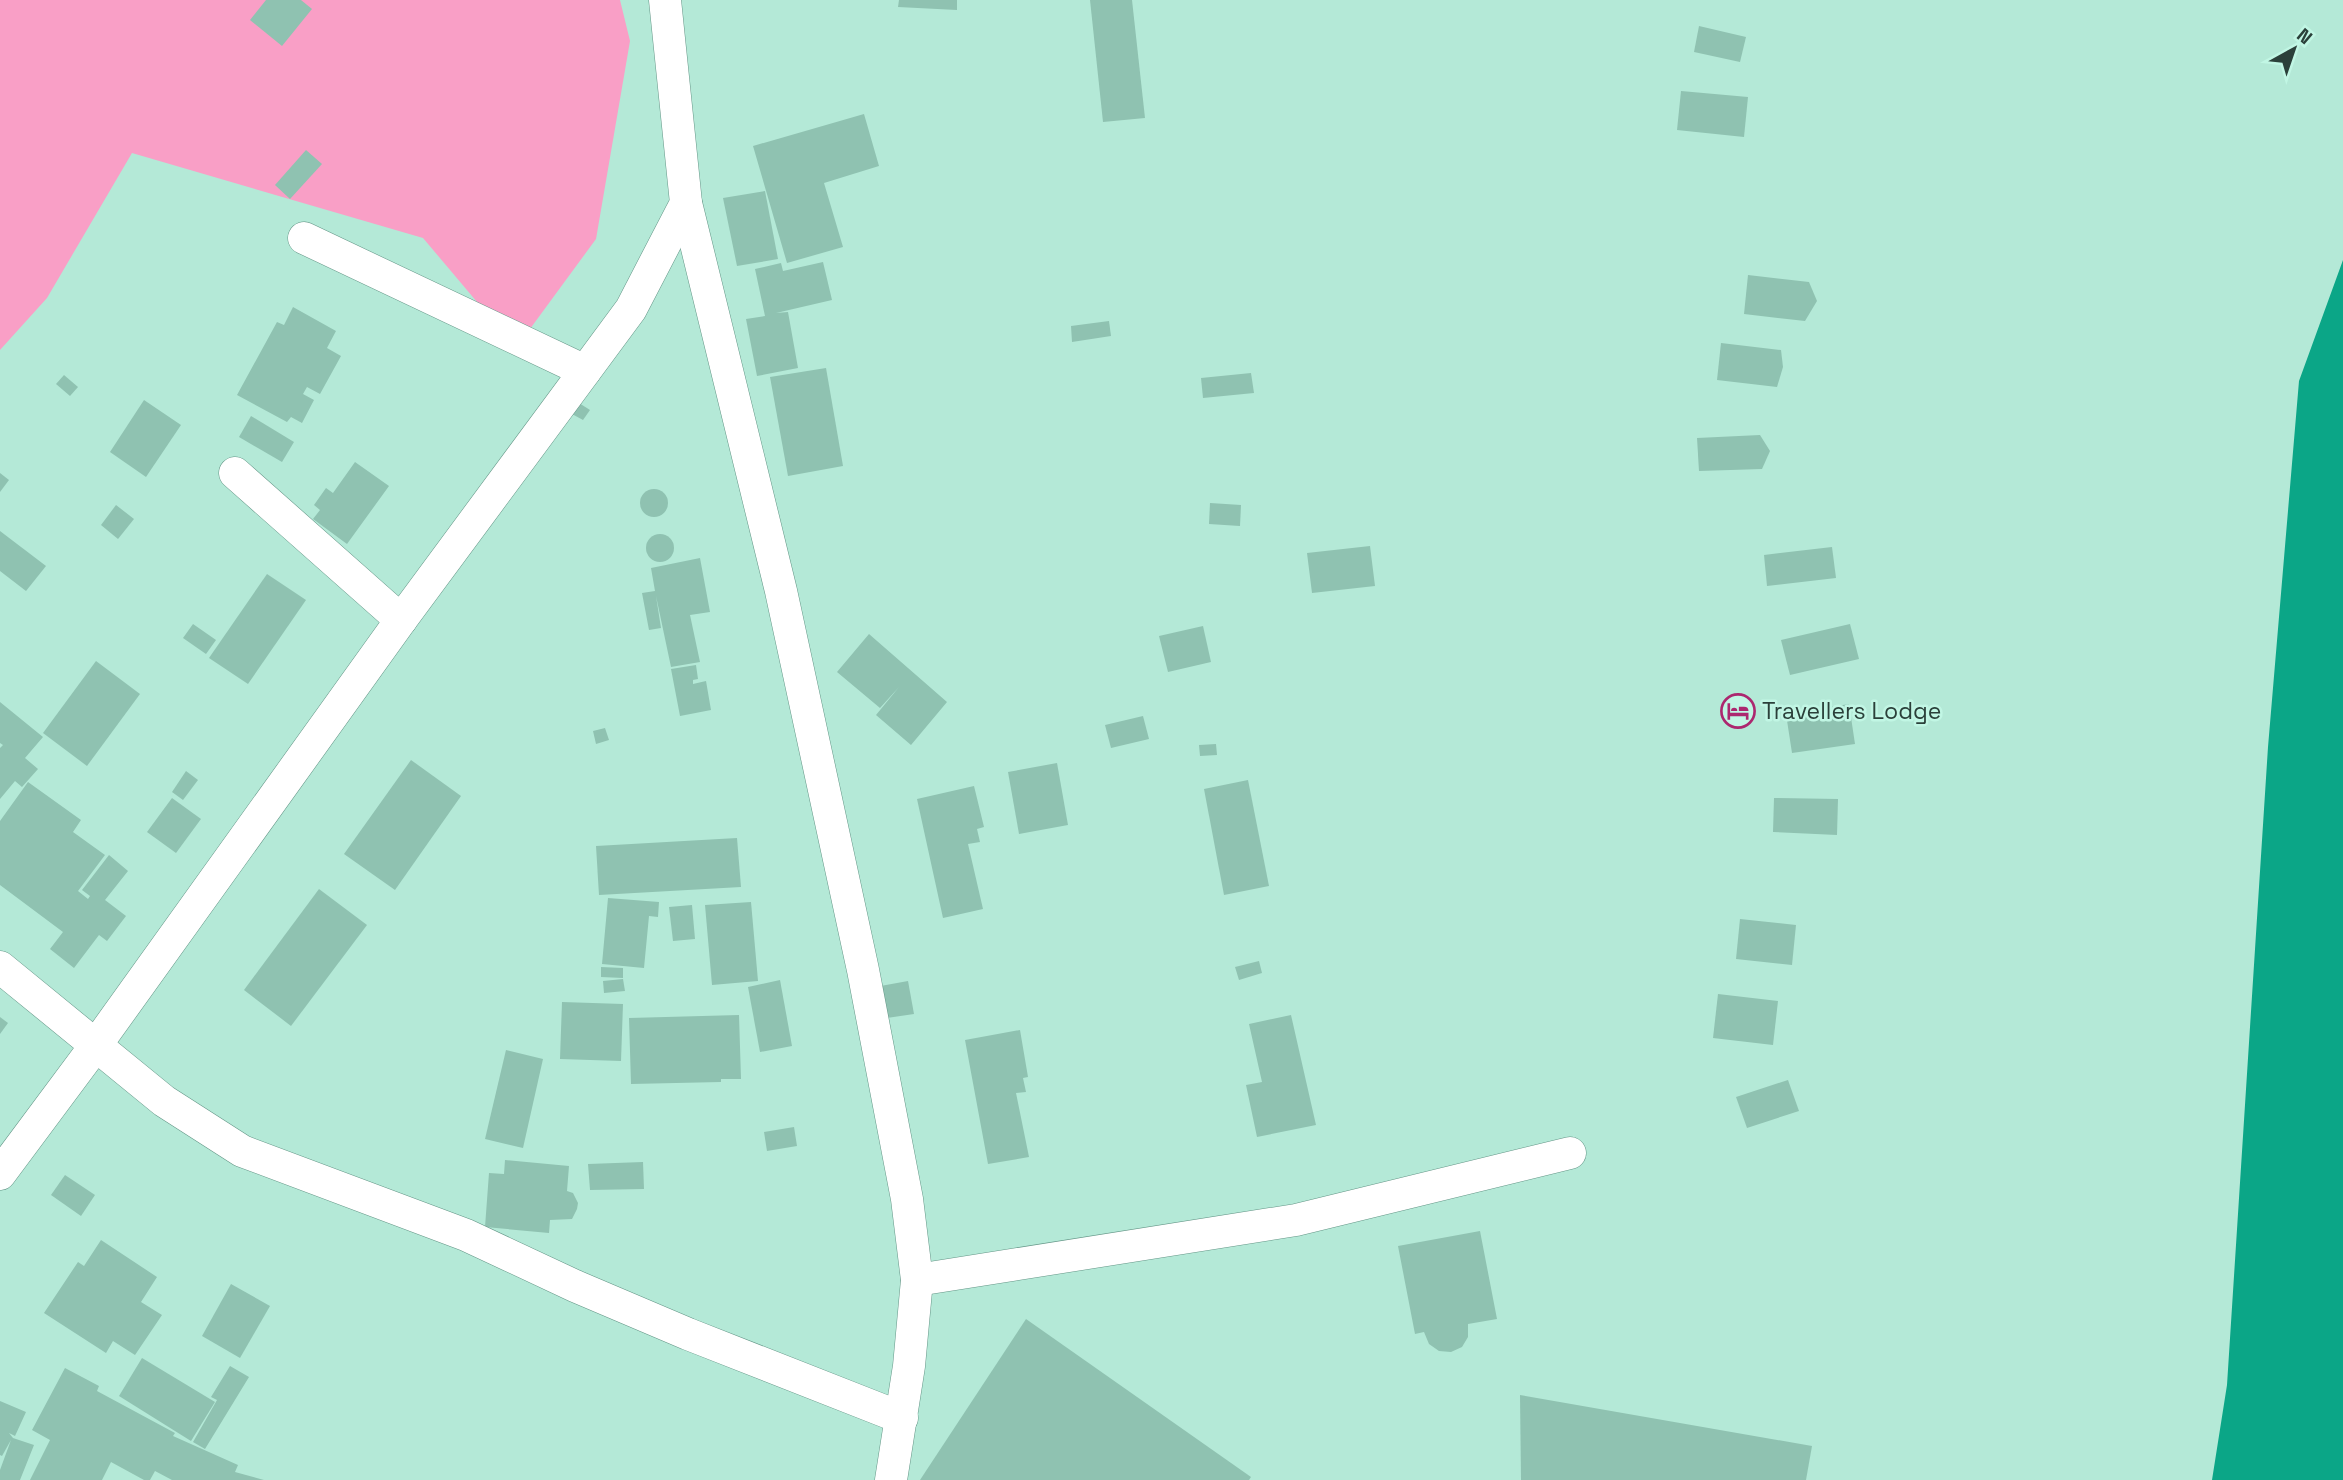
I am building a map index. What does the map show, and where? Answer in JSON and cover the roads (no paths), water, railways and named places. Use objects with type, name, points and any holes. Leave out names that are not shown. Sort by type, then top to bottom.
[{"type":"street","points":[[665,0],[686,203],[781,591],[857,943],[907,1199],[917,1280],[902,1418],[891,1480]]},
{"type":"street","points":[[0,1174],[96,1045],[401,620],[631,309],[686,203]]},
{"type":"street","points":[[304,238],[585,371]]},
{"type":"street","points":[[235,474],[401,620]]},
{"type":"street","points":[[0,967],[164,1101],[243,1151],[466,1236],[688,1334],[902,1418]]},
{"type":"street","points":[[917,1280],[1296,1220],[1570,1153]]},
{"type":"place","name":"Travellers Lodge","points":[[1738,711]]}]
